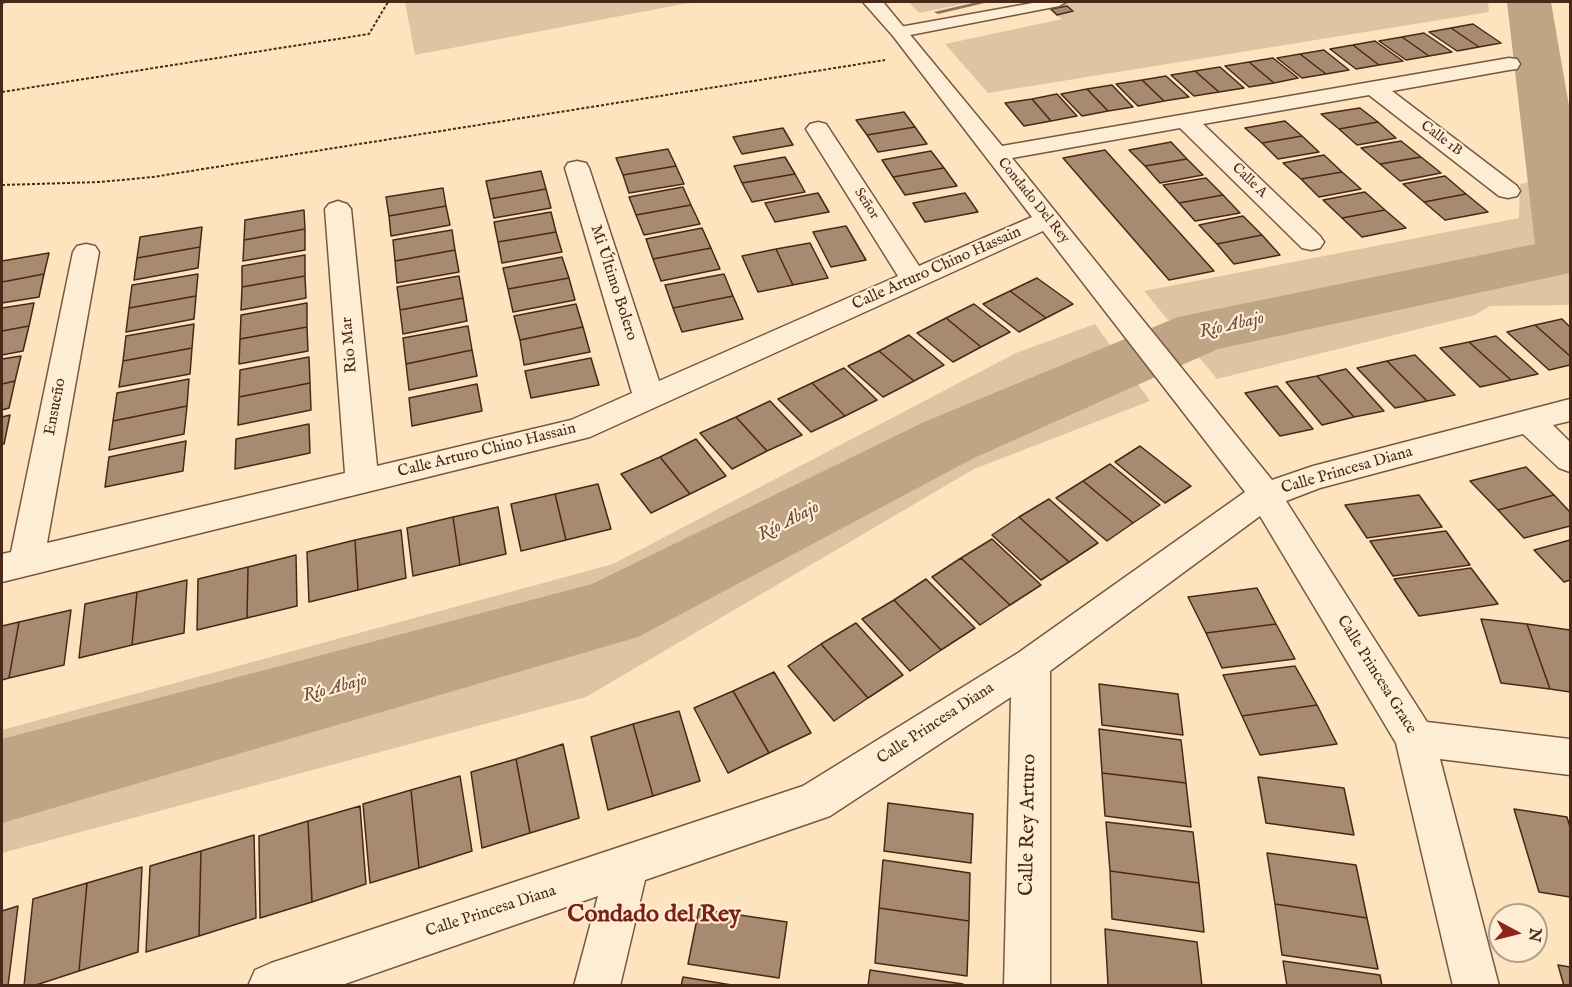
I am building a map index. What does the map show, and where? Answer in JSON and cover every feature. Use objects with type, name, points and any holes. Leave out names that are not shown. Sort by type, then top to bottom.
[{"type":"street","name":"Condado Del Rey","points":[[873,2],[900,32],[1192,402]]},
{"type":"street","points":[[995,154],[1509,64]]},
{"type":"street","name":"Calle 1B","points":[[1374,88],[1508,190]]},
{"type":"street","name":"Calle A","points":[[1186,121],[1311,242]]},
{"type":"street","name":"Señor","points":[[818,129],[914,280]]},
{"type":"street","name":"Mi Último Bolero","points":[[577,168],[649,398]]},
{"type":"street","name":"Rio Mar","points":[[338,209],[362,482]]},
{"type":"street","name":"Calle Arturo Chino Hassain","points":[[14,565],[579,429],[1048,219]]},
{"type":"street","name":"Ensueño","points":[[14,565],[86,252]]},
{"type":"street","name":"Calle Princesa Grace","points":[[1192,402],[1265,495],[1415,738],[1476,986]]},
{"type":"street","name":"Calle Princesa Diana","points":[[271,986],[815,802],[1031,664],[1265,495],[1313,478],[1570,410]]},
{"type":"street","points":[[1528,420],[1570,460]]},
{"type":"street","name":"Calle Rey Arturo","points":[[1028,986],[1031,664]]},
{"type":"street","points":[[1415,738],[1570,757]]},
{"type":"street","points":[[597,986],[627,867]]},
{"type":"lane","points":[[900,32],[1059,2]]},
{"type":"path","points":[[2,92],[369,34],[388,2]]},
{"type":"path","points":[[2,185],[100,182],[153,177],[694,93],[918,55]]},
{"type":"shaded area","points":[[405,2],[694,2],[415,55]]},
{"type":"shaded area","points":[[909,2],[972,2],[919,13]]},
{"type":"shaded area","points":[[1037,2],[1488,2],[1489,12],[988,93],[945,44],[1062,19]]},
{"type":"shaded area","points":[[1570,174],[1570,305],[1490,306],[1475,315],[1217,379],[1144,291],[1519,218],[1520,184]]},
{"type":"shaded area","points":[[1095,324],[1150,401],[974,469],[586,697],[2,853],[2,730],[613,564],[1016,353]]},
{"type":"building","points":[[1067,6],[1073,11],[1057,15],[1051,9]]},
{"type":"building","points":[[1473,24],[1501,43],[1479,47],[1451,28]]},
{"type":"building","points":[[1451,28],[1479,47],[1457,51],[1429,32]]},
{"type":"building","points":[[1424,33],[1452,52],[1429,56],[1402,37]]},
{"type":"building","points":[[1402,37],[1429,56],[1406,60],[1379,41]]},
{"type":"building","points":[[1375,41],[1403,61],[1379,65],[1353,45]]},
{"type":"building","points":[[1353,45],[1379,65],[1356,69],[1330,49]]},
{"type":"building","points":[[1324,50],[1349,70],[1326,74],[1300,54]]},
{"type":"building","points":[[1300,54],[1326,74],[1302,78],[1277,58]]},
{"type":"building","points":[[1273,58],[1298,78],[1274,83],[1249,62]]},
{"type":"building","points":[[1249,62],[1274,83],[1249,87],[1225,66]]},
{"type":"building","points":[[1220,67],[1244,88],[1219,92],[1195,71]]},
{"type":"building","points":[[1195,71],[1219,92],[1194,96],[1171,75]]},
{"type":"building","points":[[1166,76],[1189,97],[1164,101],[1142,80]]},
{"type":"building","points":[[1142,80],[1164,101],[1138,106],[1116,84]]},
{"type":"building","points":[[1112,85],[1133,107],[1108,111],[1087,89]]},
{"type":"building","points":[[1087,89],[1108,111],[1082,116],[1061,94]]},
{"type":"building","points":[[1057,94],[1077,116],[1051,121],[1032,99]]},
{"type":"building","points":[[1032,99],[1051,121],[1024,126],[1005,103]]},
{"type":"building","points":[[1360,108],[1378,122],[1339,129],[1321,114]]},
{"type":"building","points":[[904,112],[915,127],[867,135],[856,120]]},
{"type":"building","points":[[1285,121],[1302,136],[1262,143],[1245,128]]},
{"type":"building","points":[[1378,122],[1396,138],[1357,145],[1339,129]]},
{"type":"building","points":[[915,127],[927,144],[878,152],[867,135]]},
{"type":"building","points":[[783,128],[793,145],[742,154],[733,137]]},
{"type":"building","points":[[1302,136],[1319,152],[1278,159],[1262,143]]},
{"type":"building","points":[[1401,141],[1421,157],[1380,164],[1361,148]]},
{"type":"building","points":[[1171,142],[1187,159],[1145,166],[1129,150]]},
{"type":"building","points":[[668,149],[676,166],[623,175],[616,158]]},
{"type":"building","points":[[1105,150],[1214,271],[1169,280],[1063,158]]},
{"type":"building","points":[[931,151],[944,168],[893,177],[882,160]]},
{"type":"building","points":[[1324,155],[1342,172],[1301,179],[1283,163]]},
{"type":"building","points":[[785,157],[795,174],[742,183],[734,166]]},
{"type":"building","points":[[1421,157],[1441,173],[1400,181],[1380,164]]},
{"type":"building","points":[[1187,159],[1203,175],[1160,183],[1145,166]]},
{"type":"building","points":[[676,166],[684,184],[629,193],[623,175]]},
{"type":"building","points":[[944,168],[957,186],[905,195],[893,177]]},
{"type":"building","points":[[541,171],[546,189],[490,199],[486,181]]},
{"type":"building","points":[[1342,172],[1361,189],[1319,197],[1301,179]]},
{"type":"building","points":[[795,174],[805,192],[752,202],[742,183]]},
{"type":"building","points":[[1445,176],[1466,194],[1424,202],[1403,184]]},
{"type":"building","points":[[1206,178],[1223,195],[1179,203],[1163,185]]},
{"type":"building","points":[[683,187],[691,205],[636,215],[629,197]]},
{"type":"building","points":[[443,188],[446,206],[389,216],[386,197]]},
{"type":"building","points":[[546,189],[551,208],[494,218],[490,199]]},
{"type":"building","points":[[1365,192],[1385,210],[1342,218],[1323,200]]},
{"type":"building","points":[[818,193],[829,212],[775,222],[765,203]]},
{"type":"building","points":[[965,193],[978,212],[925,222],[913,203]]},
{"type":"building","points":[[1466,194],[1488,212],[1445,220],[1424,202]]},
{"type":"building","points":[[1223,195],[1240,213],[1195,221],[1179,203]]},
{"type":"building","points":[[691,205],[700,224],[644,235],[636,215]]},
{"type":"building","points":[[446,206],[450,225],[391,236],[389,216]]},
{"type":"building","points":[[304,210],[305,229],[244,240],[245,220]]},
{"type":"building","points":[[1385,210],[1406,228],[1362,237],[1342,218]]},
{"type":"building","points":[[551,212],[556,232],[498,242],[494,222]]},
{"type":"building","points":[[1243,216],[1262,235],[1217,244],[1199,225]]},
{"type":"building","points":[[846,226],[866,260],[831,267],[813,232]]},
{"type":"building","points":[[202,227],[200,247],[137,258],[140,237]]},
{"type":"building","points":[[702,228],[711,248],[653,259],[646,239]]},
{"type":"building","points":[[305,229],[305,250],[243,261],[244,240]]},
{"type":"building","points":[[452,230],[455,250],[395,261],[393,240]]},
{"type":"building","points":[[556,232],[562,252],[502,263],[498,242]]},
{"type":"building","points":[[1262,235],[1280,255],[1234,264],[1217,244]]},
{"type":"building","points":[[810,243],[828,278],[793,285],[776,249]]},
{"type":"building","points":[[200,247],[198,268],[134,280],[137,258]]},
{"type":"building","points":[[711,248],[720,269],[661,281],[653,259]]},
{"type":"building","points":[[776,249],[793,285],[758,292],[742,256]]},
{"type":"building","points":[[455,250],[459,272],[397,283],[395,261]]},
{"type":"building","points":[[49,253],[44,274],[2,282],[2,261]]},
{"type":"building","points":[[305,255],[305,276],[242,287],[242,266]]},
{"type":"building","points":[[562,257],[569,278],[508,289],[503,268]]},
{"type":"building","points":[[44,274],[39,297],[2,303],[2,282]]},
{"type":"building","points":[[198,274],[196,296],[129,308],[132,285]]},
{"type":"building","points":[[724,274],[733,296],[673,308],[665,285]]},
{"type":"building","points":[[305,276],[306,298],[241,310],[242,287]]},
{"type":"building","points":[[459,276],[463,298],[400,310],[397,287]]},
{"type":"building","points":[[569,278],[575,300],[513,312],[508,289]]},
{"type":"building","points":[[1037,278],[1073,304],[1046,318],[1010,291]]},
{"type":"building","points":[[1010,291],[1046,318],[1019,332],[983,304]]},
{"type":"building","points":[[196,296],[194,319],[126,332],[129,308]]},
{"type":"building","points":[[733,296],[743,319],[682,332],[673,308]]},
{"type":"building","points":[[463,298],[467,321],[403,334],[400,310]]},
{"type":"building","points":[[34,303],[29,326],[2,331],[2,308]]},
{"type":"building","points":[[307,303],[307,327],[240,339],[241,315]]},
{"type":"building","points":[[576,304],[583,327],[520,340],[514,316]]},
{"type":"building","points":[[974,304],[1010,332],[981,347],[946,318]]},
{"type":"building","points":[[946,318],[981,347],[953,362],[917,333]]},
{"type":"building","points":[[1562,319],[1570,327],[1570,356],[1535,325]]},
{"type":"building","points":[[194,324],[192,348],[123,361],[126,336]]},
{"type":"building","points":[[1535,325],[1570,356],[1570,365],[1549,370],[1507,332]]},
{"type":"building","points":[[29,326],[23,351],[2,355],[2,331]]},
{"type":"building","points":[[468,326],[472,350],[406,364],[403,338]]},
{"type":"building","points":[[307,327],[308,351],[239,364],[240,339]]},
{"type":"building","points":[[583,327],[590,352],[524,365],[520,340]]},
{"type":"building","points":[[909,335],[944,365],[914,381],[879,351]]},
{"type":"building","points":[[1496,336],[1538,374],[1511,380],[1469,342]]},
{"type":"building","points":[[1469,342],[1511,380],[1480,387],[1440,348]]},
{"type":"building","points":[[192,348],[190,374],[119,387],[123,361]]},
{"type":"building","points":[[472,350],[477,376],[409,390],[406,364]]},
{"type":"building","points":[[879,351],[914,381],[883,397],[848,366]]},
{"type":"building","points":[[1415,355],[1455,395],[1427,401],[1387,361]]},
{"type":"building","points":[[21,356],[15,381],[2,384],[2,359]]},
{"type":"building","points":[[309,357],[310,383],[239,397],[240,370]]},
{"type":"building","points":[[591,358],[599,385],[531,398],[525,371]]},
{"type":"building","points":[[1387,361],[1427,401],[1395,408],[1357,368]]},
{"type":"building","points":[[844,368],[877,400],[845,416],[812,383]]},
{"type":"building","points":[[1346,369],[1384,411],[1354,417],[1317,376]]},
{"type":"building","points":[[1317,376],[1354,417],[1322,425],[1286,382]]},
{"type":"building","points":[[189,379],[187,406],[113,421],[117,393]]},
{"type":"building","points":[[15,381],[9,408],[2,410],[2,384]]},
{"type":"building","points":[[310,383],[311,410],[238,425],[239,397]]},
{"type":"building","points":[[812,383],[845,416],[811,432],[778,399]]},
{"type":"building","points":[[477,384],[482,411],[412,426],[409,398]]},
{"type":"building","points":[[1277,386],[1313,429],[1280,436],[1245,393]]},
{"type":"building","points":[[770,401],[802,435],[767,451],[736,417]]},
{"type":"building","points":[[187,406],[184,434],[109,450],[113,421]]},
{"type":"building","points":[[10,415],[4,444],[2,444],[2,417]]},
{"type":"building","points":[[736,417],[767,451],[732,469],[700,433]]},
{"type":"building","points":[[309,424],[310,453],[235,469],[236,439]]},
{"type":"building","points":[[696,439],[726,476],[690,494],[660,457]]},
{"type":"building","points":[[186,441],[183,471],[105,487],[109,457]]},
{"type":"building","points":[[1140,446],[1191,486],[1165,503],[1115,462]]},
{"type":"building","points":[[660,457],[690,494],[651,513],[621,474]]},
{"type":"building","points":[[1110,464],[1160,505],[1133,523],[1083,481]]},
{"type":"building","points":[[1526,467],[1554,495],[1498,510],[1470,481]]},
{"type":"building","points":[[1083,481],[1133,523],[1107,541],[1056,498]]},
{"type":"building","points":[[598,484],[611,529],[566,540],[555,494]]},
{"type":"building","points":[[555,494],[566,540],[521,551],[511,504]]},
{"type":"building","points":[[1419,495],[1442,527],[1367,538],[1345,505]]},
{"type":"building","points":[[1554,495],[1570,512],[1570,526],[1524,538],[1498,510]]},
{"type":"building","points":[[1049,499],[1098,543],[1069,562],[1019,517]]},
{"type":"building","points":[[498,507],[506,554],[460,565],[453,517]]},
{"type":"building","points":[[453,517],[460,565],[413,576],[407,528]]},
{"type":"building","points":[[1019,517],[1069,562],[1041,580],[992,535]]},
{"type":"building","points":[[401,530],[406,578],[358,590],[355,540]]},
{"type":"building","points":[[1446,531],[1470,565],[1393,576],[1370,541]]},
{"type":"building","points":[[992,539],[1041,585],[1010,605],[961,558]]},
{"type":"building","points":[[355,540],[358,590],[309,602],[307,552]]},
{"type":"building","points":[[1570,540],[1570,580],[1564,582],[1534,550]]},
{"type":"building","points":[[296,555],[297,606],[247,618],[248,567]]},
{"type":"building","points":[[961,558],[1010,605],[980,625],[932,577]]},
{"type":"building","points":[[248,567],[247,618],[197,630],[198,579]]},
{"type":"building","points":[[1471,568],[1498,604],[1419,616],[1394,579]]},
{"type":"building","points":[[926,579],[975,628],[941,650],[894,600]]},
{"type":"building","points":[[187,580],[184,633],[132,645],[137,592]]},
{"type":"building","points":[[1257,588],[1276,624],[1206,633],[1188,597]]},
{"type":"building","points":[[137,592],[132,645],[79,658],[85,604]]},
{"type":"building","points":[[894,600],[941,650],[910,671],[862,619]]},
{"type":"building","points":[[71,610],[64,665],[9,678],[19,622]]},
{"type":"building","points":[[1481,619],[1527,624],[1550,689],[1501,683]]},
{"type":"building","points":[[19,622],[9,678],[2,680],[2,626]]},
{"type":"building","points":[[856,623],[903,675],[868,698],[821,644]]},
{"type":"building","points":[[1276,624],[1295,659],[1222,668],[1206,633]]},
{"type":"building","points":[[1527,624],[1570,630],[1570,692],[1550,689]]},
{"type":"building","points":[[821,644],[868,698],[834,721],[788,666]]},
{"type":"building","points":[[1295,666],[1317,705],[1242,716],[1223,675]]},
{"type":"building","points":[[774,672],[811,733],[769,753],[733,691]]},
{"type":"building","points":[[1099,684],[1178,694],[1183,735],[1102,725]]},
{"type":"building","points":[[733,691],[769,753],[728,773],[694,708]]},
{"type":"building","points":[[1317,705],[1337,744],[1260,755],[1242,716]]},
{"type":"building","points":[[679,711],[700,781],[653,796],[633,724]]},
{"type":"building","points":[[633,724],[653,796],[608,810],[591,737]]},
{"type":"building","points":[[1099,729],[1181,740],[1186,783],[1102,773]]},
{"type":"building","points":[[563,744],[579,818],[530,833],[516,759]]},
{"type":"building","points":[[516,759],[530,833],[482,848],[471,772]]},
{"type":"building","points":[[1102,773],[1186,783],[1191,827],[1105,816]]},
{"type":"building","points":[[460,776],[472,851],[419,868],[411,790]]},
{"type":"building","points":[[1258,777],[1344,788],[1354,835],[1266,823]]},
{"type":"building","points":[[411,790],[419,868],[370,883],[363,804]]},
{"type":"building","points":[[888,803],[973,814],[971,863],[884,851]]},
{"type":"building","points":[[360,806],[366,884],[312,902],[308,821]]},
{"type":"building","points":[[1514,809],[1567,817],[1570,827],[1570,897],[1539,892]]},
{"type":"building","points":[[308,821],[312,902],[260,918],[259,836]]},
{"type":"building","points":[[1106,822],[1193,832],[1199,883],[1110,871]]},
{"type":"building","points":[[254,835],[256,918],[199,936],[201,851]]},
{"type":"building","points":[[201,851],[199,936],[146,952],[150,866]]},
{"type":"building","points":[[1267,853],[1356,865],[1367,918],[1275,904]]},
{"type":"building","points":[[883,860],[970,873],[969,921],[879,908]]},
{"type":"building","points":[[142,867],[138,952],[79,971],[87,883]]},
{"type":"building","points":[[1110,871],[1199,883],[1204,932],[1112,919]]},
{"type":"building","points":[[87,883],[79,971],[33,986],[24,986],[33,899]]},
{"type":"building","points":[[1275,904],[1367,918],[1378,969],[1282,955]]},
{"type":"building","points":[[18,906],[8,986],[2,986],[2,911]]},
{"type":"building","points":[[879,908],[969,921],[967,976],[875,963]]},
{"type":"building","points":[[699,909],[787,922],[779,978],[688,964]]},
{"type":"building","points":[[1105,929],[1197,942],[1202,986],[1108,985]]},
{"type":"building","points":[[1283,961],[1380,975],[1382,986],[1287,986]]},
{"type":"building","points":[[1558,965],[1570,967],[1570,986],[1564,986]]},
{"type":"building","points":[[870,970],[963,984],[963,986],[868,986]]},
{"type":"building","points":[[683,977],[738,986],[681,986]]},
{"type":"waterway","points":[[938,12],[985,2]]},
{"type":"waterway","points":[[1529,2],[1566,256]]},
{"type":"waterway","name":"Río Abajo","points":[[1566,256],[1570,255]]},
{"type":"waterway","name":"Río Abajo","points":[[2,781],[610,613],[949,440],[1201,332],[1566,256]]},
{"type":"district","name":"Condado del Rey","points":[[654,916]]}]
